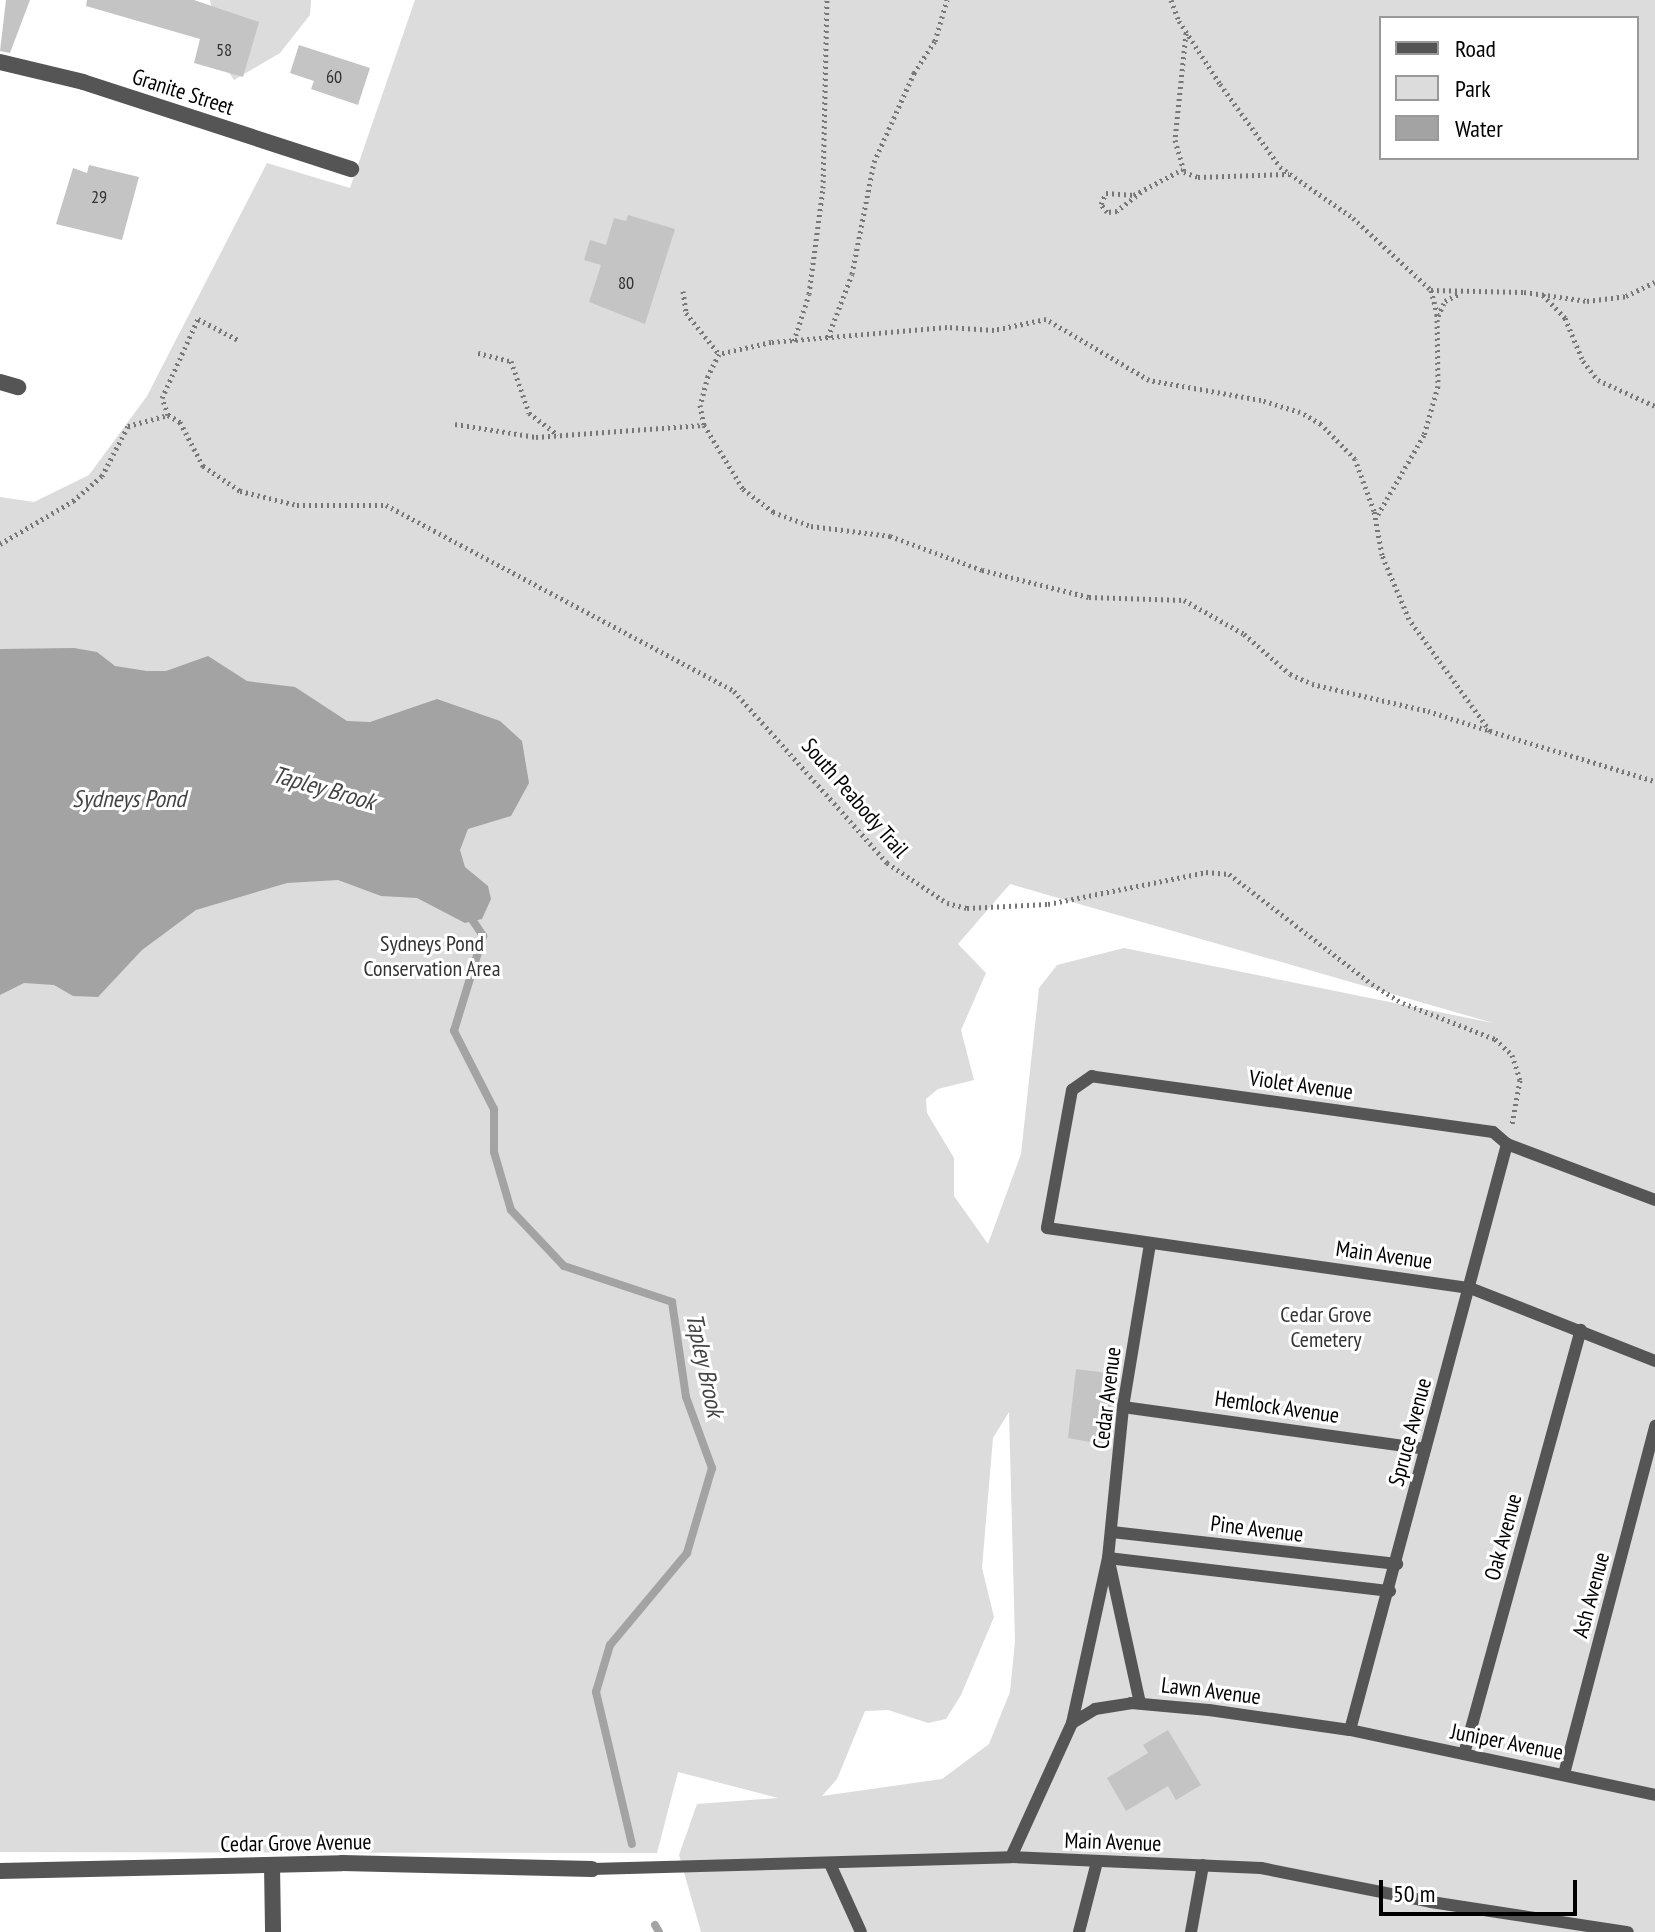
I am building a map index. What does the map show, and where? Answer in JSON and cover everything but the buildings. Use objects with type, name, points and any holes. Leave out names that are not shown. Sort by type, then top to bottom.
[{"type":"street","name":"Granite Street","points":[[0,62],[83,82],[351,169]]},
{"type":"street","points":[[0,382],[18,387]]},
{"type":"street","points":[[272,1865],[273,1932]]},
{"type":"street","name":"Cedar Grove Avenue","points":[[0,1871],[272,1865],[592,1869]]},
{"type":"lane","name":"Violet Avenue","points":[[1047,1228],[1072,1090],[1089,1077],[1497,1133],[1507,1144],[1655,1200]]},
{"type":"lane","name":"Spruce Avenue","points":[[1350,1730],[1390,1591],[1507,1144]]},
{"type":"lane","name":"Main Avenue","points":[[1047,1228],[1470,1288],[1655,1361]]},
{"type":"lane","name":"Cedar Avenue","points":[[1011,1857],[1072,1723],[1108,1558],[1123,1407],[1150,1244]]},
{"type":"lane","name":"Oak Avenue","points":[[1464,1754],[1581,1330]]},
{"type":"lane","name":"Hemlock Avenue","points":[[1123,1407],[1425,1449]]},
{"type":"lane","name":"Ash Avenue","points":[[1564,1774],[1655,1426]]},
{"type":"lane","name":"Pine Avenue","points":[[1112,1532],[1397,1564]]},
{"type":"lane","name":"Cedar Avenue","points":[[1108,1558],[1140,1703]]},
{"type":"lane","name":"Pine Avenue","points":[[1108,1558],[1390,1591]]},
{"type":"lane","name":"Lawn Avenue","points":[[1072,1723],[1095,1709],[1140,1703],[1350,1730]]},
{"type":"lane","name":"Juniper Avenue","points":[[1350,1730],[1655,1795]]},
{"type":"lane","name":"Main Avenue","points":[[592,1869],[831,1866],[1011,1857],[1203,1865],[1308,1874],[1431,1902],[1628,1932]]},
{"type":"lane","points":[[1079,1932],[1097,1862]]},
{"type":"lane","points":[[1191,1932],[1203,1865]]},
{"type":"lane","points":[[831,1866],[861,1932]]},
{"type":"path","points":[[794,341],[809,294],[823,188],[827,0]]},
{"type":"path","points":[[827,338],[852,274],[874,162],[914,73],[935,41],[947,0]]},
{"type":"path","points":[[1171,0],[1187,32],[1266,151],[1289,174],[1353,218],[1431,290],[1437,325],[1438,386],[1424,435],[1388,489],[1376,521]]},
{"type":"path","points":[[1187,32],[1175,140],[1183,169],[1198,177],[1289,174]]},
{"type":"path","points":[[1141,192],[1106,193],[1101,204],[1107,212],[1117,211],[1141,192],[1183,169]]},
{"type":"path","points":[[1431,290],[1542,294],[1602,300],[1655,282]]},
{"type":"path","points":[[683,291],[686,313],[719,354]]},
{"type":"path","points":[[1437,325],[1445,301],[1462,292]]},
{"type":"path","points":[[1542,294],[1565,318],[1583,361],[1598,380],[1655,406]]},
{"type":"path","points":[[0,544],[73,501],[102,476],[128,426],[168,415],[162,398],[198,319],[240,341]]},
{"type":"path","points":[[719,354],[794,341],[947,327],[994,330],[1046,319],[1149,380],[1261,400],[1321,424],[1355,459],[1376,521],[1382,555],[1409,619],[1490,731]]},
{"type":"path","points":[[478,353],[511,361],[529,413],[560,436]]},
{"type":"path","points":[[719,354],[700,405],[704,425],[743,489],[788,518],[811,526],[890,536],[982,570],[1089,597],[1184,600],[1244,634],[1290,674],[1312,684],[1490,731],[1655,781]]},
{"type":"path","name":"South Peabody Trail","points":[[168,415],[180,422],[203,466],[240,491],[297,505],[386,505],[734,691],[887,863],[947,903],[967,908],[1048,904],[1206,872],[1229,874],[1372,984],[1403,1003],[1495,1039],[1512,1055],[1520,1080],[1507,1144]]},
{"type":"path","points":[[455,424],[560,436],[704,425]]},
{"type":"green space","points":[[210,0],[311,0],[310,15],[280,53],[234,80],[221,61]]},
{"type":"green space","points":[[415,0],[1655,0],[1655,1932],[701,1932],[679,1855],[697,1804],[778,1798],[678,1772],[657,1853],[0,1852],[0,497],[34,502],[89,475],[147,396],[267,163],[350,188]],"holes":[[[1010,884],[1493,1023],[1124,948],[1057,965],[1039,988],[1021,1154],[988,1244],[954,1196],[954,1158],[927,1113],[926,1099],[938,1089],[974,1080],[961,1030],[986,973],[958,944]],[[1009,1412],[1015,1641],[1010,1692],[989,1744],[942,1779],[822,1796],[837,1779],[865,1711],[888,1710],[928,1723],[946,1719],[961,1695],[994,1617],[982,1568],[993,1438]]]},
{"type":"water","name":"Sydneys Pond","points":[[74,648],[97,652],[115,666],[147,671],[166,671],[208,656],[247,681],[295,687],[347,721],[370,722],[437,699],[500,721],[522,741],[529,783],[511,816],[468,829],[460,850],[465,867],[488,886],[491,899],[482,919],[465,923],[417,898],[381,896],[338,880],[287,883],[196,910],[142,950],[98,997],[73,996],[54,985],[24,983],[0,995],[0,649]]},
{"type":"waterway","name":"Tapley Brook","points":[[467,912],[483,936],[454,1031],[494,1109],[494,1152],[511,1210],[564,1266],[672,1302],[686,1397],[712,1468],[687,1553],[610,1645],[596,1692],[632,1844]]},
{"type":"waterway","name":"Tapley Brook","points":[[655,1925],[659,1932]]},
{"type":"park label","name":"Sydneys Pond Conservation Area","points":[[432,956]]},
{"type":"park label","name":"Cedar Grove Cemetery","points":[[1326,1326]]}]
